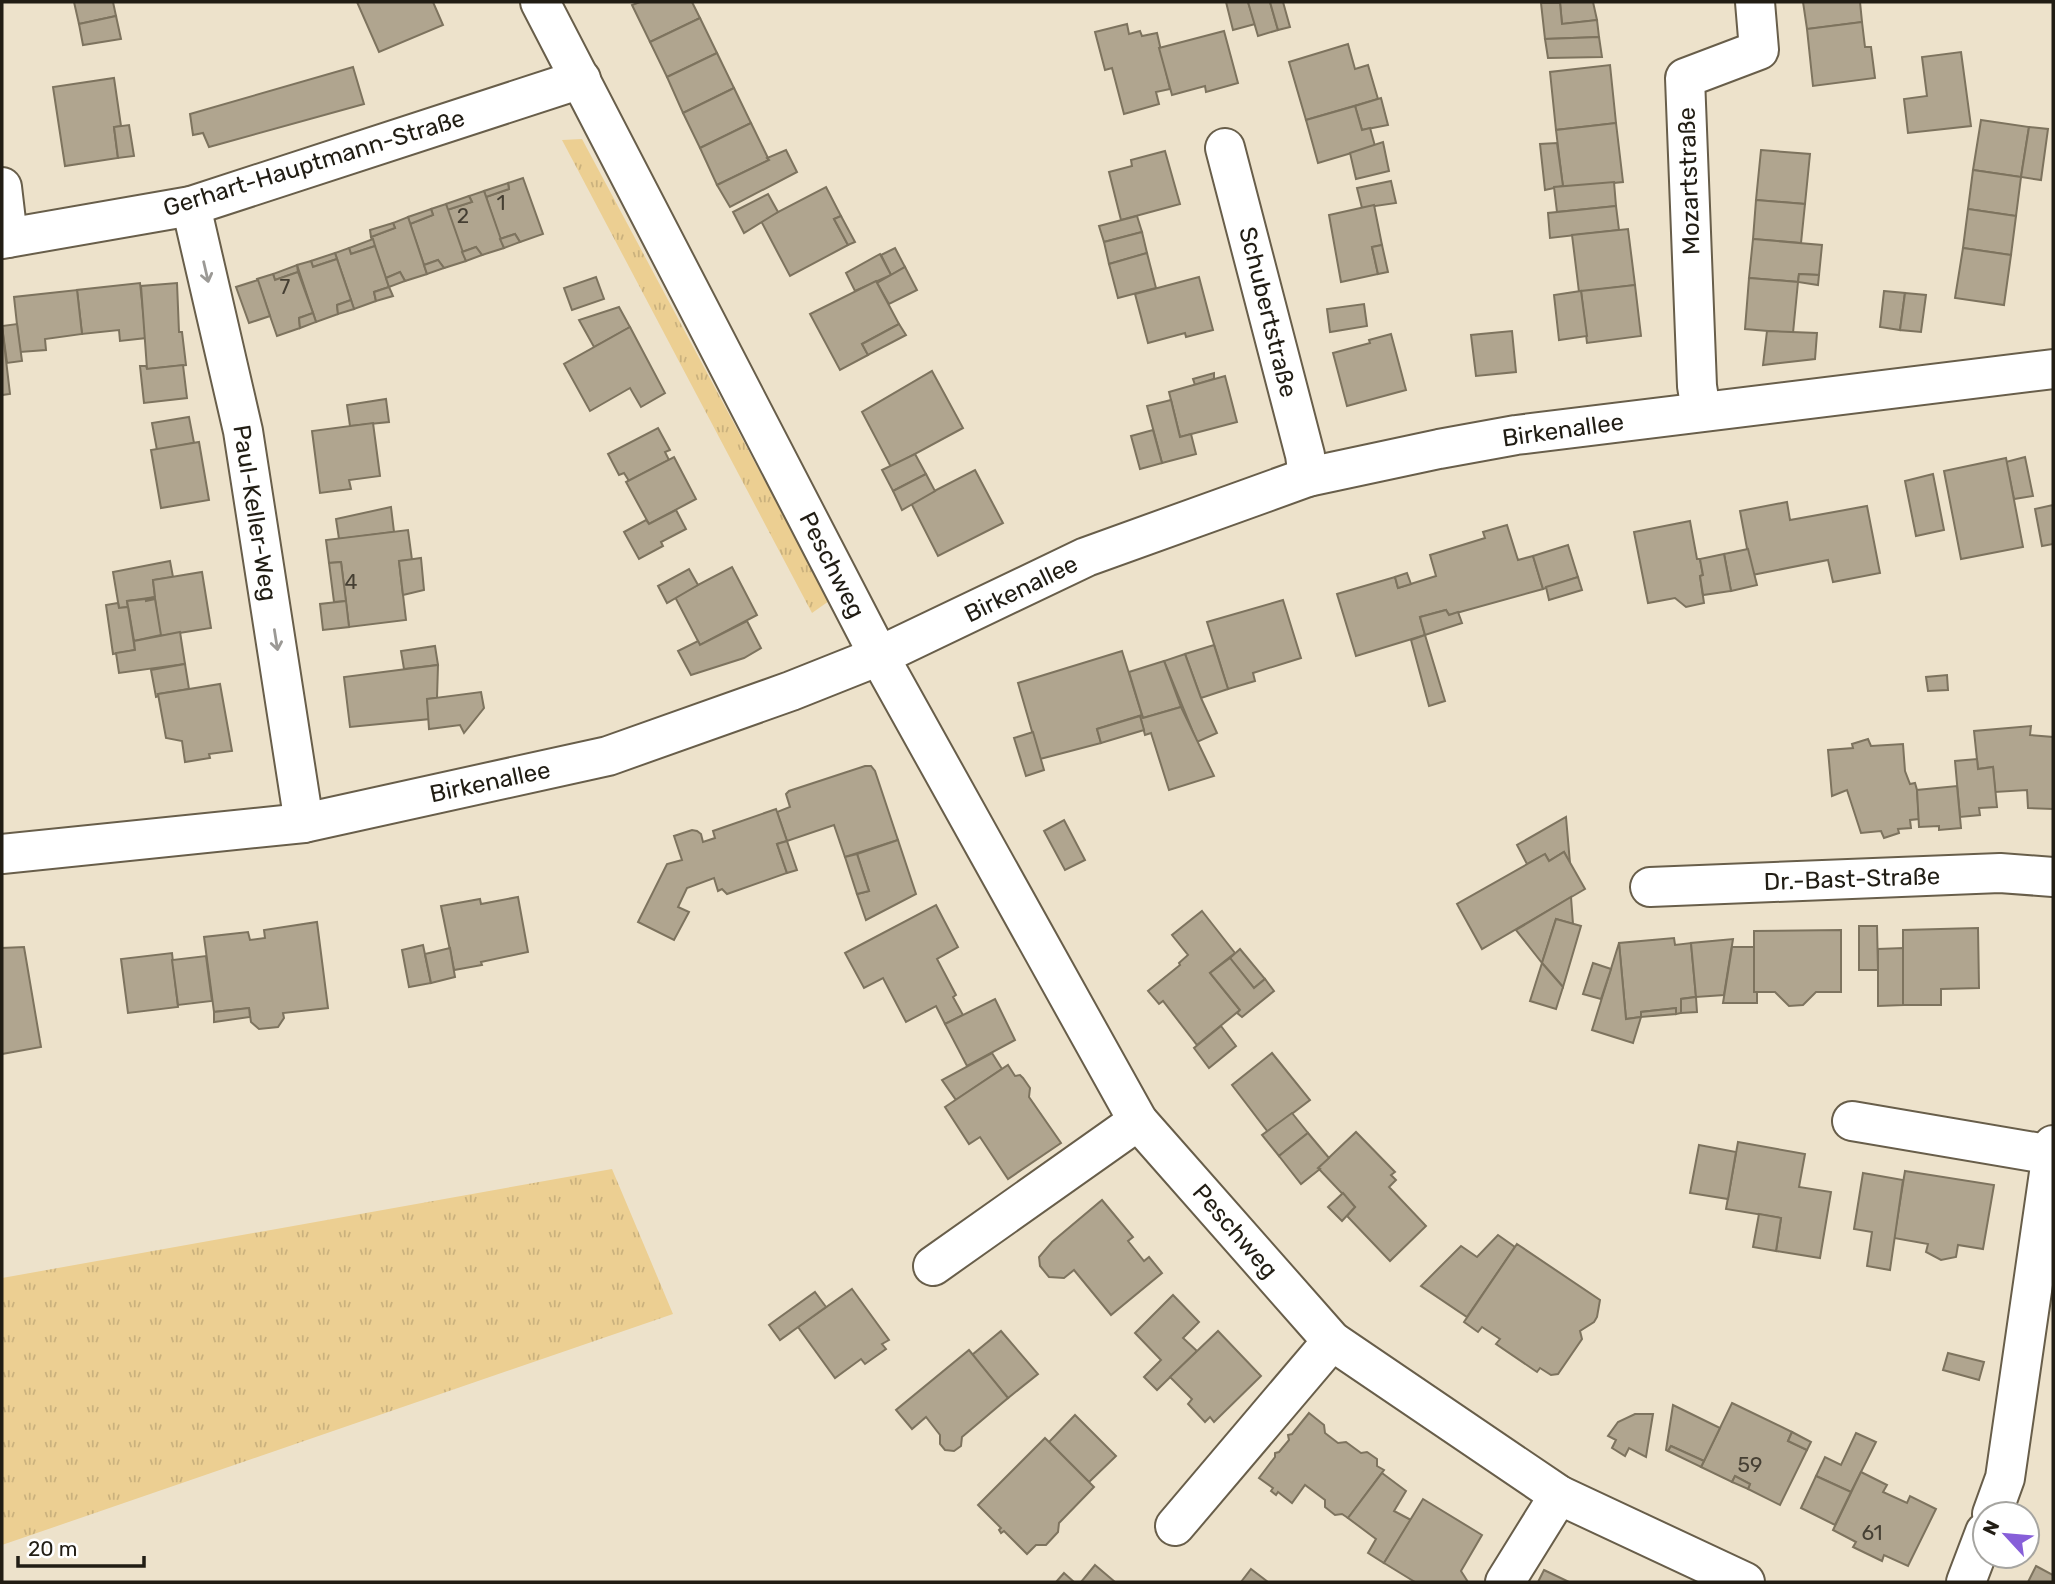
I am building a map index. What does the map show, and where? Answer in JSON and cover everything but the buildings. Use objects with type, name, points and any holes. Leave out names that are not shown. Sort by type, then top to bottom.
[{"type":"street","name":"Peschweg","points":[[540,2],[879,656],[1138,1121],[1332,1341],[1559,1495],[1745,1582]]},
{"type":"street","name":"Mozartstraße","points":[[1701,411],[1696,386],[1685,78],[1759,50],[1755,2]]},
{"type":"street","name":"Gerhart-Hauptmann-Straße","points":[[5,239],[191,206],[581,79]]},
{"type":"street","name":"Schubertstraße","points":[[1225,148],[1308,477]]},
{"type":"street","points":[[2,187],[5,239]]},
{"type":"street","name":"Paul-Keller-Weg","points":[[191,206],[243,431],[304,823]]},
{"type":"street","name":"Birkenallee","points":[[2,854],[304,823],[608,756],[791,691],[879,656],[1086,557],[1308,477],[1516,435],[2053,369]]},
{"type":"street","name":"Dr.-Bast-Straße","points":[[1650,887],[2000,873],[2053,877]]},
{"type":"street","points":[[933,1266],[1138,1121]]},
{"type":"street","points":[[1853,1121],[2053,1150],[2005,1478],[1997,1500]]},
{"type":"street","points":[[1175,1526],[1332,1341]]},
{"type":"street","points":[[1505,1582],[1559,1495]]},
{"type":"green space","points":[[582,139],[829,601],[812,613],[562,140]]},
{"type":"green space","points":[[612,1169],[673,1314],[2,1545],[2,1278]]}]
